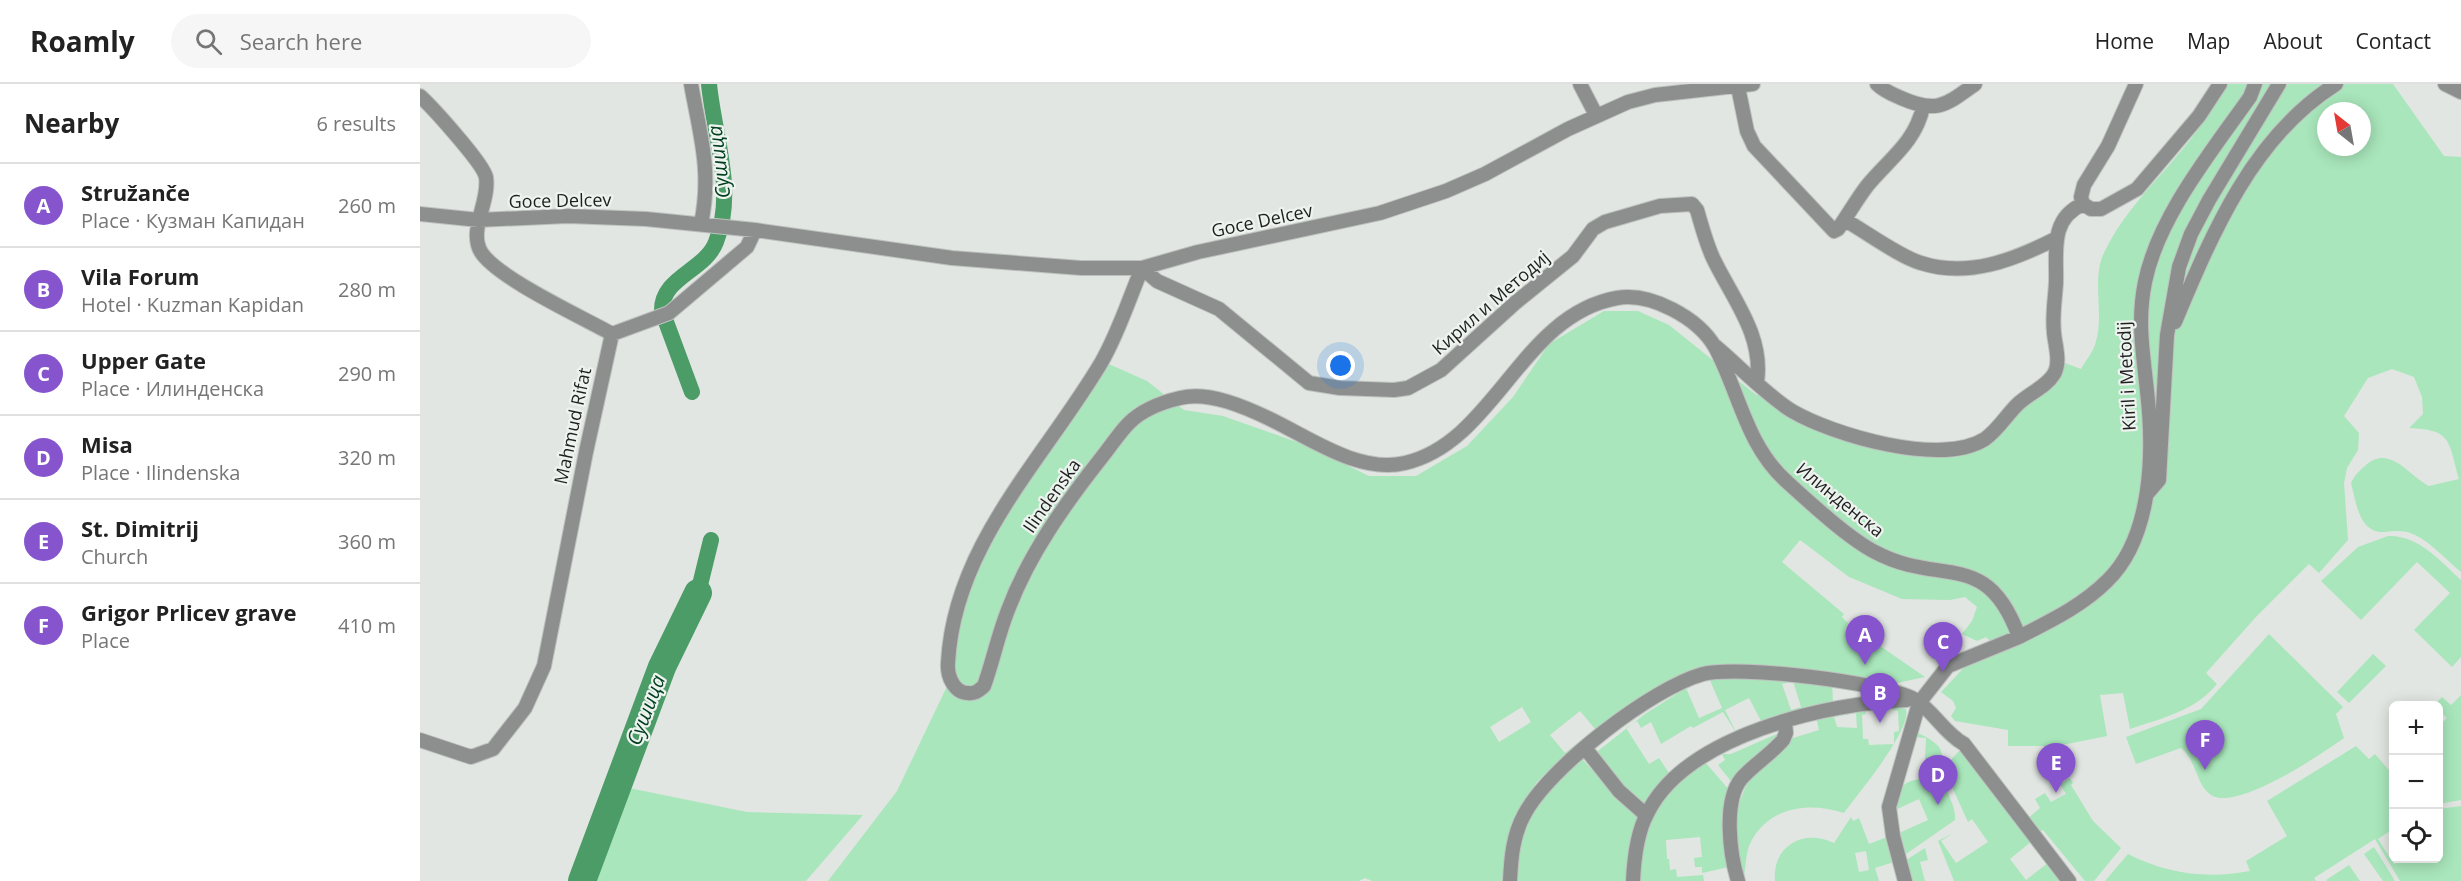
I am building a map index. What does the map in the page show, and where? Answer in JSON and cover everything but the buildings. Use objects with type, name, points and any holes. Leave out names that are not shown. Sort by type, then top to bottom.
[{"type":"street","points":[[691,84],[707,173],[706,198],[701,224]]},
{"type":"street","points":[[1580,84],[1596,115]]},
{"type":"street","name":"Goce Delcev","points":[[420,214],[479,220],[568,216],[701,224],[952,258],[1081,268],[1142,268],[1198,252],[1380,213],[1485,174],[1596,115],[1655,95],[1753,84]]},
{"type":"street","points":[[1877,84],[1883,90],[1923,107],[1948,103],[1975,84]]},
{"type":"street","points":[[2136,84],[2108,146],[2084,185],[2081,197],[2083,204],[2091,209],[2101,209],[2137,189],[2199,116],[2220,84]]},
{"type":"street","name":"Kiril i Metodij","points":[[2019,637],[2086,599],[2114,574],[2137,534],[2147,494],[2148,393],[2139,334],[2145,282],[2161,230],[2250,97],[2255,84]]},
{"type":"street","points":[[2147,494],[2159,480],[2167,342],[2179,267],[2191,234],[2209,200],[2278,84]]},
{"type":"street","points":[[2167,342],[2202,255],[2222,216],[2252,170],[2286,127],[2321,94],[2336,84]]},
{"type":"street","points":[[2445,84],[2461,92]]},
{"type":"street","points":[[1733,86],[1747,131],[1760,155],[1834,231],[1839,229],[1867,186],[1906,146],[1920,121],[1923,107]]},
{"type":"street","points":[[420,96],[458,138],[486,175],[486,203],[479,220],[477,236],[479,249],[488,262],[506,276],[612,334],[664,316],[747,247],[755,230]]},
{"type":"street","name":"Кирил и Методиј","points":[[1142,268],[1157,281],[1219,309],[1236,320],[1273,355],[1309,383],[1340,388],[1394,390],[1408,388],[1441,370],[1515,303],[1574,256],[1593,229],[1605,222],[1660,206],[1681,202],[1692,204],[1697,210],[1713,257],[1741,307],[1749,327],[1757,354],[1757,382]]},
{"type":"street","points":[[1713,344],[1790,410],[1835,431],[1874,442],[1932,449],[1959,447],[1983,440],[1997,429],[2021,401],[2055,374],[2057,360],[2053,318],[2056,282],[2055,238],[2066,215],[2083,204]]},
{"type":"street","points":[[1845,220],[1921,263],[1949,267],[1974,268],[2006,262],[2055,238]]},
{"type":"street","name":"Ilindenska","points":[[1142,268],[1102,362],[1015,487],[976,560],[964,589],[949,650],[950,679],[956,689],[966,694],[976,692],[984,686],[1008,610],[1034,552],[1085,478],[1131,421],[1155,406],[1184,397],[1214,399],[1249,409],[1356,460],[1393,465],[1425,456],[1456,435],[1493,399],[1544,337],[1559,324],[1595,305],[1629,297],[1665,304],[1681,314],[1713,344]]},
{"type":"street","name":"Mahmud Rifat","points":[[420,740],[471,757],[493,749],[525,708],[544,666],[583,464],[612,334]]},
{"type":"street","name":"Илинденска","points":[[1713,344],[1755,442],[1770,464],[1785,479],[1872,551],[1895,561],[1962,574],[1984,583],[1997,593],[2011,613],[2019,637]]},
{"type":"street","points":[[1905,881],[1893,836],[1889,807],[1917,701],[1948,666],[2019,637]]},
{"type":"street","points":[[1510,881],[1513,848],[1523,815],[1549,779],[1585,748],[1655,697],[1688,680],[1711,672],[1834,681],[1884,689],[1917,701],[1947,732],[1964,744],[2068,881]]},
{"type":"street","points":[[1633,881],[1646,815],[1664,788],[1705,756],[1750,733],[1836,707],[1869,701],[1917,701]]},
{"type":"street","points":[[1738,881],[1731,842],[1734,794],[1745,775],[1783,740],[1786,733],[1785,721]]},
{"type":"street","points":[[1585,748],[1619,791],[1646,815]]},
{"type":"green space","points":[[2223,84],[2393,84],[2444,156],[2461,157],[2461,572],[2432,546],[2413,534],[2403,531],[2376,531],[2369,528],[2357,507],[2351,483],[2359,471],[2375,459],[2383,458],[2399,464],[2429,486],[2459,479],[2450,446],[2446,440],[2433,431],[2409,428],[2423,414],[2422,397],[2414,377],[2392,369],[2368,378],[2344,416],[2359,433],[2358,450],[2347,468],[2344,483],[2348,540],[2319,573],[2309,564],[2255,618],[2206,673],[2217,684],[2199,701],[2166,717],[2130,729],[2123,693],[2100,695],[2107,736],[2057,746],[2008,746],[2008,730],[1955,721],[1951,716],[1956,708],[1953,701],[1941,692],[1974,657],[1997,648],[1986,637],[1977,641],[1962,634],[1972,621],[1977,607],[1965,597],[1950,600],[1902,599],[1849,577],[1800,540],[1782,562],[1844,614],[1842,617],[1848,623],[1845,631],[1854,635],[1857,630],[1925,677],[1892,684],[1750,666],[1708,667],[1621,712],[1557,762],[1536,783],[1513,822],[1505,857],[1503,881],[1372,881],[1365,878],[1359,881],[828,881],[897,791],[950,680],[948,669],[976,560],[1102,361],[1147,381],[1184,410],[1223,416],[1308,446],[1369,476],[1416,476],[1467,446],[1513,397],[1549,344],[1604,311],[1638,311],[1669,325],[1755,394],[1813,421],[1906,447],[1983,440],[2044,384],[2057,360],[2081,369],[2094,348],[2098,331],[2098,276],[2103,255],[2115,232],[2130,211],[2198,129]],"holes":[[[1522,707],[1531,722],[1499,742],[1490,727]],[[1580,711],[1595,729],[1565,753],[1550,735]]]},
{"type":"green space","points":[[2388,536],[2419,544],[2437,557],[2461,580],[2461,657],[2452,667],[2414,630],[2450,593],[2417,562],[2361,620],[2321,581],[2358,547]]},
{"type":"green space","points":[[2269,634],[2343,707],[2336,714],[2344,738],[2279,779],[2239,796],[2223,798],[2206,791],[2190,759],[2181,748],[2136,764],[2126,737],[2201,709]]},
{"type":"green space","points":[[2373,654],[2386,666],[2349,703],[2337,692]]},
{"type":"green space","points":[[1719,676],[1832,682],[1833,701],[1745,729],[1761,721],[1749,698],[1725,710],[1737,734],[1723,712],[1693,728],[1691,726],[1661,744],[1651,722],[1641,728],[1637,721],[1632,724],[1686,688],[1699,718],[1722,708],[1709,678]],"holes":[[[1793,681],[1801,707],[1791,710],[1782,684]]]},
{"type":"green space","points":[[2461,695],[2461,800],[2443,803],[2443,722],[2447,718],[2443,714],[2443,701],[2438,701],[2442,697],[2451,705]]},
{"type":"green space","points":[[1891,705],[1906,709],[1901,732],[1894,744],[1894,732],[1899,731],[1898,711],[1892,710]]},
{"type":"green space","points":[[1866,709],[1866,714],[1862,715],[1863,739],[1868,739],[1869,745],[1894,744],[1844,813],[1830,809],[1803,808],[1777,815],[1756,833],[1749,846],[1742,881],[1735,827],[1737,809],[1747,783],[1793,738],[1819,730],[1816,716]],"holes":[[[1856,713],[1857,728],[1837,727],[1834,717]]]},
{"type":"green space","points":[[1626,729],[1649,764],[1659,758],[1669,773],[1682,764],[1644,807],[1594,754]]},
{"type":"green space","points":[[1915,732],[1931,740],[1941,751],[1943,779],[1954,809],[1955,820],[1906,854],[1899,833],[1928,820],[1919,799],[1893,811],[1902,787],[1910,781],[1924,779],[1926,738],[1914,737]]},
{"type":"green space","points":[[1779,733],[1734,785],[1718,765],[1725,760],[1722,754],[1731,754]]},
{"type":"green space","points":[[2356,746],[2369,759],[2375,754],[2389,770],[2389,832],[2378,839],[2389,856],[2389,863],[2375,839],[2314,878],[2316,881],[2105,881],[2128,854],[2157,866],[2188,873],[2218,875],[2250,871],[2246,861],[2287,836],[2267,801]]},
{"type":"green space","points":[[1962,748],[2032,841],[2010,859],[2026,880],[2049,862],[2062,881],[1954,881],[1938,841],[1953,833],[1941,841],[1956,863],[1988,842],[1972,819],[1968,822],[1947,776],[1946,765]]},
{"type":"green space","points":[[1582,759],[1608,787],[1641,815],[1627,881],[1516,881],[1522,842],[1534,812],[1553,786]]},
{"type":"green space","points":[[1705,762],[1730,791],[1729,867],[1702,873],[1702,867],[1695,867],[1694,858],[1702,857],[1700,837],[1666,840],[1670,870],[1676,869],[1677,877],[1703,875],[1704,881],[1638,881],[1646,828],[1671,789]]},
{"type":"green space","points":[[2070,778],[2073,783],[2071,785],[2093,821],[2121,848],[2094,881],[2085,881],[2043,830],[2037,834],[2026,820],[2040,808],[2035,799],[2045,793],[2051,802],[2066,794],[2060,784]]},
{"type":"green space","points":[[629,788],[747,812],[863,815],[806,881],[591,881]]},
{"type":"green space","points":[[2461,806],[2461,881],[2400,881],[2389,863],[2443,863],[2443,808]]},
{"type":"green space","points":[[1851,817],[1853,821],[1859,818],[1869,844],[1887,837],[1894,862],[1875,868],[1879,881],[1775,881],[1775,869],[1779,858],[1792,843],[1811,838],[1834,843]],"holes":[[[1866,851],[1869,870],[1859,872],[1855,853]]]},
{"type":"green space","points":[[2374,847],[2395,881],[2383,881],[2364,854]]},
{"type":"green space","points":[[1925,848],[1928,860],[1920,862],[1925,881],[1911,881],[1906,860]]},
{"type":"green space","points":[[2349,865],[2360,881],[2326,880]]},
{"type":"waterway","name":"Сушица","points":[[692,392],[662,311],[668,290],[710,252],[722,223],[724,183],[709,84]]},
{"type":"waterway","name":"Сушица","points":[[698,593],[711,540]]},
{"type":"waterway","name":"Сушица","points":[[582,881],[662,667],[698,593]]},
{"type":"place","name":"Stružanče","points":[[1865,665]]},
{"type":"place","name":"Upper Gate","points":[[1943,672]]},
{"type":"place","name":"Vila Forum","points":[[1880,723]]},
{"type":"place","name":"Grigor Prlicev grave","points":[[2205,770]]},
{"type":"place","name":"St. Dimitrij","points":[[2056,793]]},
{"type":"place","name":"Misa","points":[[1938,805]]}]
